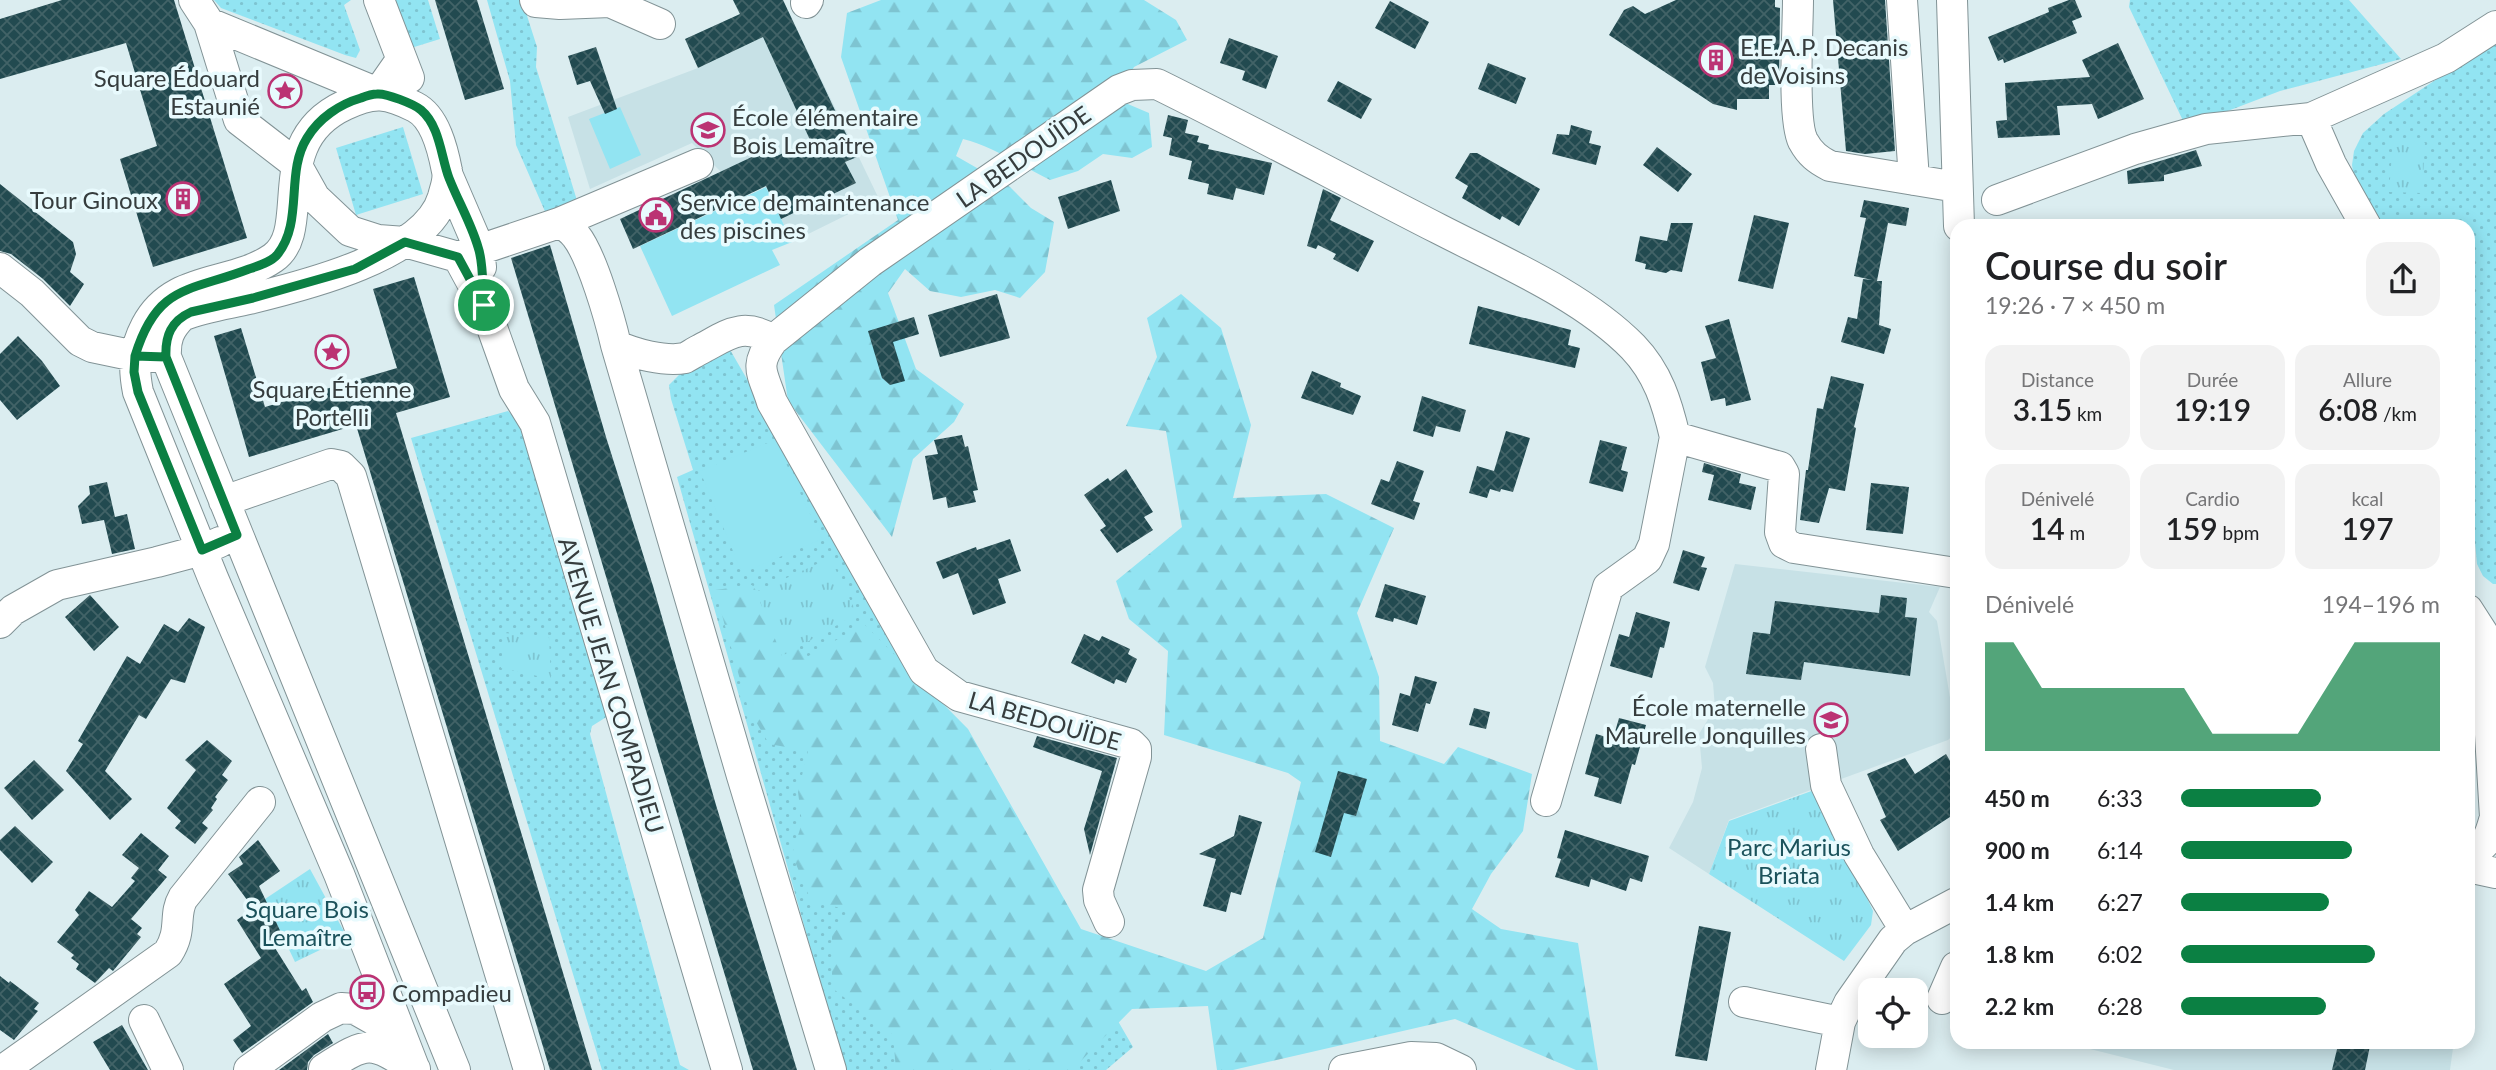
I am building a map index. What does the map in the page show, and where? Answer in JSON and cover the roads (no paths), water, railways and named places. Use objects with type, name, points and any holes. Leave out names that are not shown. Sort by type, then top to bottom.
[{"type":"street","name":"AVENUE JEAN COMPADIEU","points":[[379,0],[421,110],[443,151],[484,305],[514,390],[535,423],[727,1070]]},
{"type":"street","points":[[536,0],[560,4],[610,2],[660,24]]},
{"type":"street","points":[[1798,0],[1797,119],[1802,139],[1815,159],[1830,166],[1957,187]]},
{"type":"street","points":[[1902,0],[1914,180]]},
{"type":"street","points":[[1952,0],[1959,219]]},
{"type":"street","points":[[201,11],[378,93],[421,110]]},
{"type":"street","points":[[201,11],[239,120],[296,164],[314,198],[350,231],[378,240],[469,253],[559,223],[698,164]]},
{"type":"street","points":[[1997,200],[2135,149],[2206,129],[2311,118],[2446,58],[2496,26]]},
{"type":"street","points":[[401,60],[378,93],[358,99],[325,116],[307,138],[296,164],[287,239],[276,256],[244,271],[174,294],[151,317],[135,356],[134,372],[138,392],[339,874],[415,1070]]},
{"type":"street","name":"LA BEDOUÏDE","points":[[1109,922],[1099,900],[1098,890],[1136,749],[1131,744],[959,696],[924,671],[772,402],[761,367],[762,356],[774,340],[870,262],[1119,90],[1132,85],[1157,84],[1521,271],[1596,314],[1634,348],[1654,373],[1666,401],[1675,437],[1654,544],[1647,559],[1608,587],[1546,802]]},
{"type":"street","points":[[2311,118],[2331,164],[2362,219]]},
{"type":"street","points":[[448,176],[440,207],[428,223],[405,242],[355,269],[182,316],[167,335],[166,357],[455,1070]]},
{"type":"street","points":[[559,223],[575,234],[584,248],[616,345],[741,776],[831,1070]]},
{"type":"street","points":[[0,268],[32,293],[80,341],[92,347],[135,356],[166,357]]},
{"type":"street","points":[[616,345],[638,354],[684,358],[738,330],[752,329],[774,340]]},
{"type":"street","points":[[1675,437],[1780,467],[1784,474],[1780,532],[1784,543],[1794,548],[1950,572]]},
{"type":"street","points":[[223,500],[331,464],[341,466],[351,477],[529,1070]]},
{"type":"street","points":[[0,623],[13,610],[57,584],[202,550],[237,535]]},
{"type":"street","points":[[2475,615],[2490,626],[2495,819],[2489,840],[2475,851]]},
{"type":"street","points":[[1821,749],[1826,785],[1859,855],[1905,930]]},
{"type":"street","points":[[3,1070],[168,953],[175,942],[179,926],[178,906],[260,802]]},
{"type":"street","points":[[339,874],[370,858]]},
{"type":"street","points":[[2475,868],[2496,873]]},
{"type":"street","points":[[1831,1070],[1840,1023],[1849,1003],[1893,940],[1905,930],[1950,905]]},
{"type":"street","points":[[1942,999],[1950,981]]},
{"type":"street","points":[[1744,1002],[1840,1023]]},
{"type":"street","points":[[249,1070],[322,1017],[341,1008],[355,1009],[401,1035]]},
{"type":"street","points":[[144,1020],[168,1070]]},
{"type":"street","points":[[324,1069],[358,1048],[382,1048],[415,1070]]},
{"type":"street","points":[[1345,1070],[1411,1057],[1436,1058],[1461,1070]]},
{"type":"place","name":"E.E.A.P. Decanis de Voisins","points":[[1716,60]]},
{"type":"place","name":"Square Édouard Estaunié","points":[[285,91]]},
{"type":"place","name":"École élémentaire Bois Lemaître","points":[[708,130]]},
{"type":"place","name":"Tour Ginoux","points":[[183,199]]},
{"type":"place","name":"Service de maintenance des piscines","points":[[656,215]]},
{"type":"place","name":"Square Étienne Portelli","points":[[332,352]]},
{"type":"place","name":"École maternelle Maurelle Jonquilles","points":[[1831,720]]},
{"type":"place","name":"Compadieu","points":[[367,992]]},
{"type":"park label","name":"Parc Marius Briata","points":[[1789,860]]},
{"type":"park label","name":"Square Bois Lemaître","points":[[307,922]]}]
